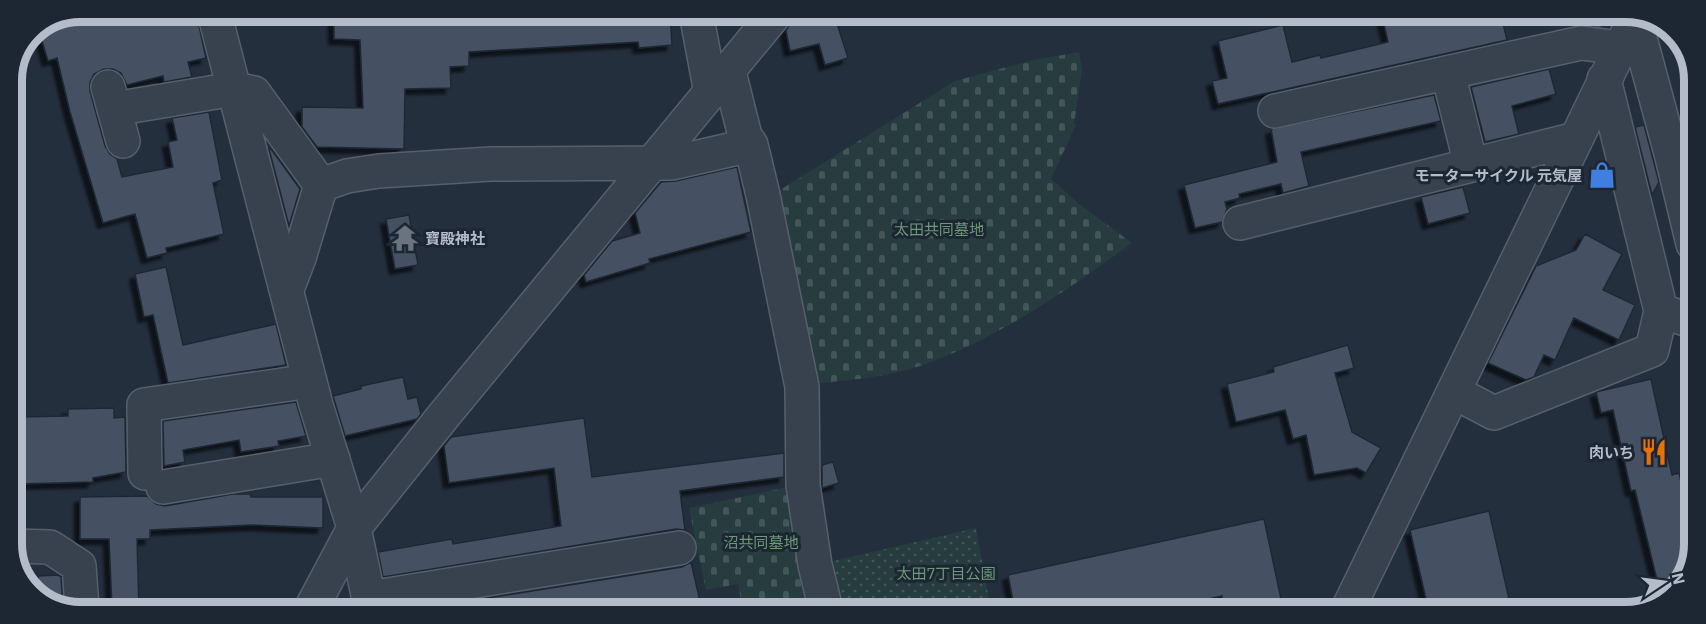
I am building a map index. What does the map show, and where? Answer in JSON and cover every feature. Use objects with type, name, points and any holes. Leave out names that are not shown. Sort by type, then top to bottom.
[{"type":"street","points":[[217,22],[310,381],[354,528],[370,602]]},
{"type":"street","points":[[699,22],[720,82],[751,145],[802,387],[803,484],[815,565],[824,602]]},
{"type":"street","points":[[315,602],[354,528],[445,414],[769,22]]},
{"type":"street","points":[[1351,602],[1632,23]]},
{"type":"street","points":[[1638,24],[1683,154]]},
{"type":"street","points":[[1275,111],[1581,43],[1620,48]]},
{"type":"street","points":[[1448,73],[1471,165]]},
{"type":"street","points":[[1454,392],[1494,413],[1652,350],[1660,311],[1604,79]]},
{"type":"street","points":[[123,141],[111,98],[234,89],[254,93],[321,185]]},
{"type":"street","points":[[1240,223],[1576,139]]},
{"type":"street","points":[[321,185],[347,176],[379,171],[491,164],[672,163],[751,145]]},
{"type":"street","points":[[287,289],[321,185]]},
{"type":"street","points":[[1660,311],[1684,318]]},
{"type":"street","points":[[310,381],[144,405],[154,480],[333,459]]},
{"type":"street","points":[[23,546],[50,546],[79,567],[82,602]]},
{"type":"street","points":[[376,602],[679,548]]},
{"type":"green space","name":"太田共同墓地","points":[[1079,52],[1082,70],[1074,124],[1076,125],[1051,179],[1079,204],[1132,243],[1082,279],[1004,328],[949,355],[893,373],[807,385],[772,195],[955,81],[1029,61]]},
{"type":"green space","name":"沼共同墓地","points":[[798,485],[822,602],[741,602],[738,584],[706,590],[689,508]]},
{"type":"green space","name":"太田7丁目公園","points":[[976,528],[990,602],[841,602],[833,561]]},
{"type":"building","points":[[80,22],[198,22],[206,58],[188,62],[192,77],[164,82],[163,76],[127,85],[121,73],[113,69],[104,69],[94,74],[90,82],[90,91],[105,146],[117,159],[122,177],[173,167],[168,142],[177,140],[172,118],[209,112],[222,180],[213,183],[224,234],[166,248],[167,253],[147,258],[135,214],[103,223],[70,112],[57,58],[48,61],[41,37],[58,27],[69,24]]},
{"type":"building","points":[[334,22],[671,22],[672,45],[639,48],[638,42],[469,52],[469,66],[450,67],[451,88],[405,89],[404,149],[317,147],[302,127],[302,107],[363,108],[360,40],[334,39]]},
{"type":"building","points":[[791,22],[837,22],[848,58],[825,65],[819,44],[790,51],[786,31]]},
{"type":"building","points":[[1383,22],[1503,22],[1507,40],[1218,104],[1212,81],[1227,78],[1218,41],[1283,25],[1292,62],[1320,55],[1321,58],[1388,42]]},
{"type":"building","points":[[1549,69],[1556,94],[1512,106],[1519,134],[1485,142],[1471,87]]},
{"type":"building","points":[[1434,95],[1441,121],[1301,152],[1309,186],[1283,193],[1281,184],[1239,194],[1240,198],[1225,202],[1227,209],[1222,222],[1195,228],[1184,185],[1277,162],[1271,129]]},
{"type":"building","points":[[1644,125],[1659,182],[1652,195],[1635,127]]},
{"type":"building","points":[[269,149],[300,189],[289,226]]},
{"type":"building","points":[[737,167],[751,232],[649,259],[650,263],[586,282],[584,275],[612,241],[640,233],[635,213],[661,182],[676,181]]},
{"type":"building","points":[[1463,187],[1470,213],[1428,224],[1421,197]]},
{"type":"building","points":[[409,215],[418,265],[395,269],[386,219]]},
{"type":"building","points":[[1585,234],[1622,254],[1603,290],[1635,305],[1619,340],[1574,318],[1555,360],[1544,355],[1534,377],[1526,380],[1488,363],[1536,266],[1576,250]]},
{"type":"building","points":[[166,267],[183,345],[276,324],[286,365],[168,383],[153,315],[144,317],[135,274]]},
{"type":"building","points":[[1348,345],[1354,368],[1335,373],[1352,432],[1381,448],[1366,473],[1357,468],[1314,475],[1306,435],[1293,439],[1285,410],[1236,422],[1227,384],[1274,372],[1273,367]]},
{"type":"building","points":[[403,377],[408,399],[417,397],[421,414],[417,419],[345,436],[333,396],[361,389],[361,386]]},
{"type":"building","points":[[1651,379],[1672,475],[1679,473],[1684,494],[1682,555],[1678,569],[1664,587],[1659,588],[1635,490],[1631,491],[1613,410],[1601,413],[1596,392]]},
{"type":"building","points":[[296,402],[306,436],[278,441],[279,446],[241,452],[239,440],[183,450],[185,462],[164,466],[163,421]]},
{"type":"building","points":[[114,408],[114,418],[125,417],[126,472],[93,478],[93,482],[23,484],[23,417],[68,416],[68,409]]},
{"type":"building","points":[[584,418],[592,477],[784,453],[784,477],[680,491],[685,530],[676,529],[383,577],[378,552],[452,539],[453,544],[561,526],[554,468],[449,483],[444,446],[451,437]]},
{"type":"building","points":[[833,462],[839,483],[822,488],[822,465]]},
{"type":"building","points":[[233,494],[250,494],[251,497],[323,497],[323,528],[251,525],[150,530],[150,539],[137,539],[139,602],[112,602],[109,539],[80,539],[80,497],[147,496],[156,504],[165,506]]},
{"type":"building","points":[[1489,511],[1510,602],[1427,602],[1410,530]]},
{"type":"building","points":[[1264,519],[1282,602],[1223,602],[1222,596],[1196,602],[1013,602],[1008,575]]},
{"type":"building","points":[[691,562],[700,602],[463,602],[682,567]]},
{"type":"building","points":[[58,575],[61,577],[62,598],[42,587],[38,583],[38,576]]},
{"type":"place","name":"モーターサイクル 元気屋","points":[[1602,175]]},
{"type":"place","name":"寶殿神社","points":[[405,238]]},
{"type":"place","name":"肉いち","points":[[1654,452]]}]
